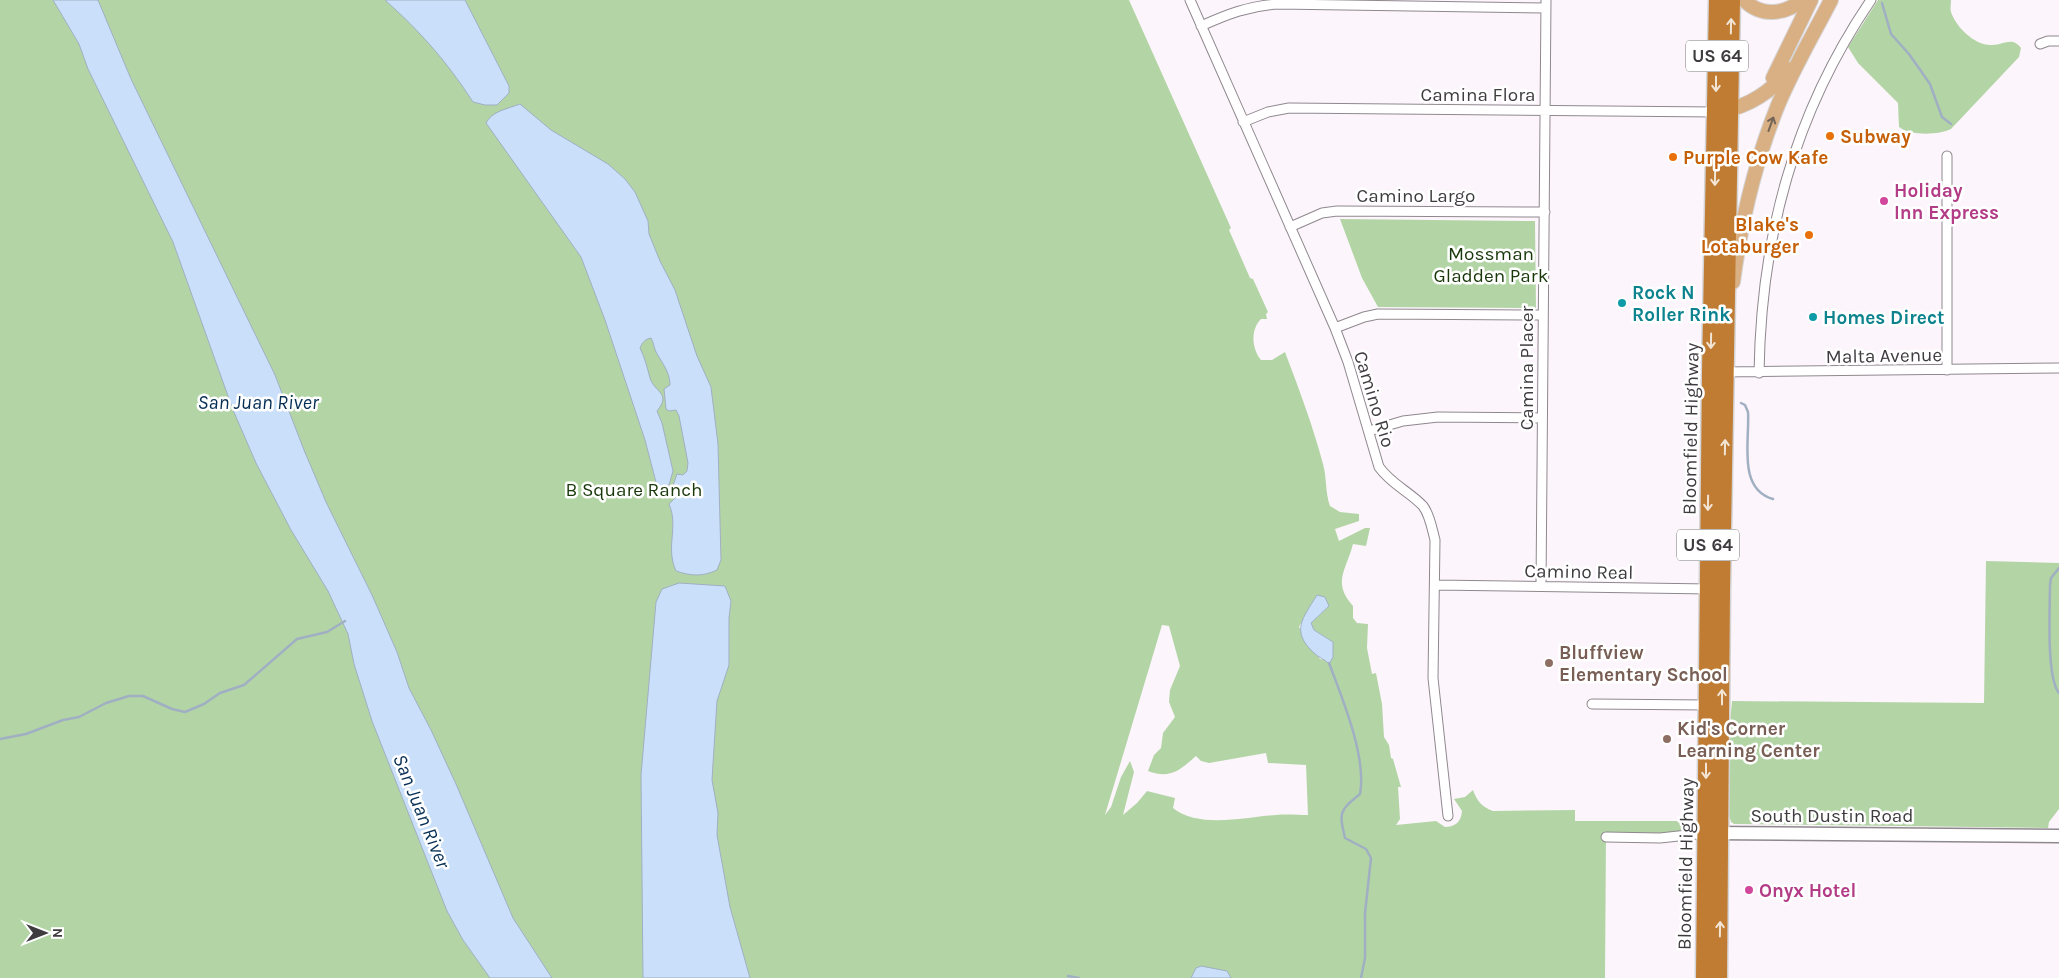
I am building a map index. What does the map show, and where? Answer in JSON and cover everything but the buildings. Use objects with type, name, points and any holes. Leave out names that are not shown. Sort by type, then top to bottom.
[{"type":"highway","name":"Bloomfield Highway","points":[[1717,0],[1723,111],[1727,325],[1718,372]]},
{"type":"highway","name":"Bloomfield Highway","points":[[1704,978],[1714,833],[1715,589],[1723,111],[1732,0]]},
{"type":"highway","name":"Bloomfield Highway","points":[[1715,589],[1707,705],[1719,978]]},
{"type":"main road","points":[[1744,0],[1757,9],[1772,12],[1788,9],[1802,0]]},
{"type":"main road","points":[[1763,94],[1778,68],[1811,0]]},
{"type":"main road","points":[[1723,111],[1738,108],[1774,86],[1784,75],[1830,0]]},
{"type":"main road","points":[[1727,325],[1745,214],[1764,144],[1787,86],[1830,0]]},
{"type":"street","name":"Camino Rio","points":[[1190,0],[1335,328],[1348,362],[1378,467],[1388,479],[1412,496],[1424,508],[1431,523],[1435,540],[1433,678],[1448,816]]},
{"type":"street","points":[[1759,372],[1760,326],[1767,260],[1788,171],[1802,129],[1820,90],[1845,41],[1871,0]]},
{"type":"street","points":[[1201,26],[1235,10],[1257,5],[1546,4]]},
{"type":"street","name":"Camina Placer","points":[[1541,586],[1546,4]]},
{"type":"street","points":[[2040,44],[2048,41],[2059,41]]},
{"type":"street","name":"Camina Flora","points":[[1243,122],[1268,112],[1289,108],[1723,111]]},
{"type":"street","points":[[1947,156],[1947,370]]},
{"type":"street","name":"Camino Largo","points":[[1290,227],[1322,213],[1337,211],[1545,212]]},
{"type":"street","points":[[1335,328],[1364,317],[1385,314],[1542,315]]},
{"type":"street","name":"Malta Avenue","points":[[1718,372],[2059,368]]},
{"type":"street","points":[[1369,431],[1403,421],[1438,417],[1542,418]]},
{"type":"street","name":"Camino Real","points":[[1435,585],[1715,589]]},
{"type":"street","points":[[1592,704],[1707,705]]},
{"type":"street","name":"South Dustin Road","points":[[1606,837],[1660,838],[1714,833],[2059,836]]},
{"type":"green space","name":"B Square Ranch","points":[[0,0],[1129,0],[1231,228],[1229,230],[1250,278],[1253,279],[1268,312],[1266,314],[1267,319],[1261,319],[1255,328],[1254,345],[1258,356],[1261,360],[1272,360],[1285,352],[1319,450],[1330,506],[1340,512],[1359,514],[1359,521],[1335,529],[1339,541],[1365,528],[1370,528],[1366,546],[1353,544],[1342,576],[1342,583],[1343,590],[1353,606],[1353,618],[1357,623],[1368,624],[1367,648],[1372,674],[1376,673],[1382,704],[1384,737],[1389,745],[1391,758],[1393,759],[1401,787],[1398,787],[1400,819],[1396,825],[1436,821],[1445,827],[1455,825],[1459,821],[1462,811],[1454,799],[1465,797],[1473,790],[1480,803],[1493,811],[1575,810],[1575,821],[1689,821],[1693,818],[1696,826],[1693,830],[1663,833],[1606,834],[1605,978],[0,978]],"holes":[[[1317,595],[1329,606],[1311,623],[1314,630],[1333,642],[1326,660],[1320,659],[1299,627]],[[1162,625],[1169,626],[1180,666],[1170,690],[1169,702],[1175,717],[1163,733],[1161,748],[1154,755],[1148,771],[1168,774],[1184,766],[1196,756],[1201,761],[1209,763],[1266,753],[1268,763],[1306,765],[1308,815],[1209,820],[1196,818],[1173,808],[1175,798],[1147,791],[1123,815],[1134,772],[1130,761],[1121,777],[1111,807],[1105,815]]]},
{"type":"green space","points":[[1878,0],[1951,0],[1951,10],[1954,18],[1967,34],[1973,39],[1986,44],[1996,45],[2014,42],[2021,48],[2019,57],[1951,129],[1925,134],[1904,130],[1899,127],[1898,103],[1858,63],[1848,47]]},
{"type":"green space","name":"Mossman Gladden Park","points":[[1340,219],[1535,221],[1536,308],[1378,307],[1362,278]]},
{"type":"green space","points":[[1986,561],[2059,563],[2059,809],[2049,822],[2048,828],[1734,824],[1731,822],[1729,815],[1729,734],[1732,701],[1984,703]]},
{"type":"water","name":"San Juan River","points":[[53,0],[98,0],[131,79],[275,375],[326,502],[372,595],[397,652],[409,688],[456,784],[513,918],[552,978],[490,978],[463,940],[447,911],[372,721],[354,664],[348,634],[328,591],[291,530],[256,463],[233,410],[173,242],[88,69],[79,44]]},
{"type":"water","points":[[385,0],[465,0],[509,86],[509,93],[497,105],[473,102],[433,48]]},
{"type":"water","points":[[520,104],[551,130],[608,164],[625,179],[635,192],[648,221],[649,234],[675,290],[697,356],[711,387],[718,444],[721,560],[717,570],[701,575],[687,574],[676,571],[673,562],[673,521],[669,504],[680,493],[672,488],[677,474],[683,475],[687,471],[688,463],[679,416],[676,410],[669,411],[666,409],[664,389],[670,385],[669,376],[651,338],[645,340],[640,348],[652,383],[661,393],[663,400],[657,411],[662,423],[673,471],[669,485],[664,487],[657,486],[645,440],[605,320],[581,257],[486,123],[496,113]]},
{"type":"water","points":[[679,583],[725,586],[731,601],[729,665],[717,701],[712,780],[718,813],[717,835],[730,907],[750,978],[643,978],[641,775],[656,602],[662,589]]},
{"type":"water","points":[[1317,595],[1325,597],[1329,606],[1311,623],[1314,630],[1333,642],[1333,657],[1329,664],[1316,655],[1302,638],[1301,624]]},
{"type":"water","points":[[1201,966],[1227,971],[1231,978],[1191,978],[1196,968]]},
{"type":"waterway","points":[[1882,3],[1891,34],[1909,54],[1930,84],[1942,117],[1951,124]]},
{"type":"waterway","points":[[1741,403],[1745,405],[1748,412],[1747,449],[1750,474],[1754,485],[1762,494],[1773,499]]},
{"type":"waterway","points":[[2059,568],[2051,578],[2049,625],[2052,673],[2059,693]]},
{"type":"waterway","points":[[0,739],[26,734],[63,720],[79,717],[106,703],[129,696],[143,696],[172,709],[185,712],[204,704],[220,693],[244,685],[297,639],[327,632],[345,621]]},
{"type":"waterway","points":[[1329,663],[1352,728],[1360,763],[1360,794],[1348,804],[1342,813],[1343,829],[1345,838],[1366,849],[1371,858],[1365,913],[1365,958],[1361,978]]},
{"type":"waterway","points":[[1068,976],[1079,978]]},
{"type":"place","name":"Subway","points":[[1830,136]]},
{"type":"place","name":"Purple Cow Kafe","points":[[1673,157]]},
{"type":"place","name":"Holiday Inn Express","points":[[1884,201]]},
{"type":"place","name":"Blake's Lotaburger","points":[[1809,235]]},
{"type":"place","name":"Rock N Roller Rink","points":[[1622,303]]},
{"type":"place","name":"Homes Direct","points":[[1813,317]]},
{"type":"place","name":"Bluffview Elementary School","points":[[1549,663]]},
{"type":"place","name":"Kid's Corner Learning Center","points":[[1667,739]]},
{"type":"place","name":"Onyx Hotel","points":[[1749,890]]}]
